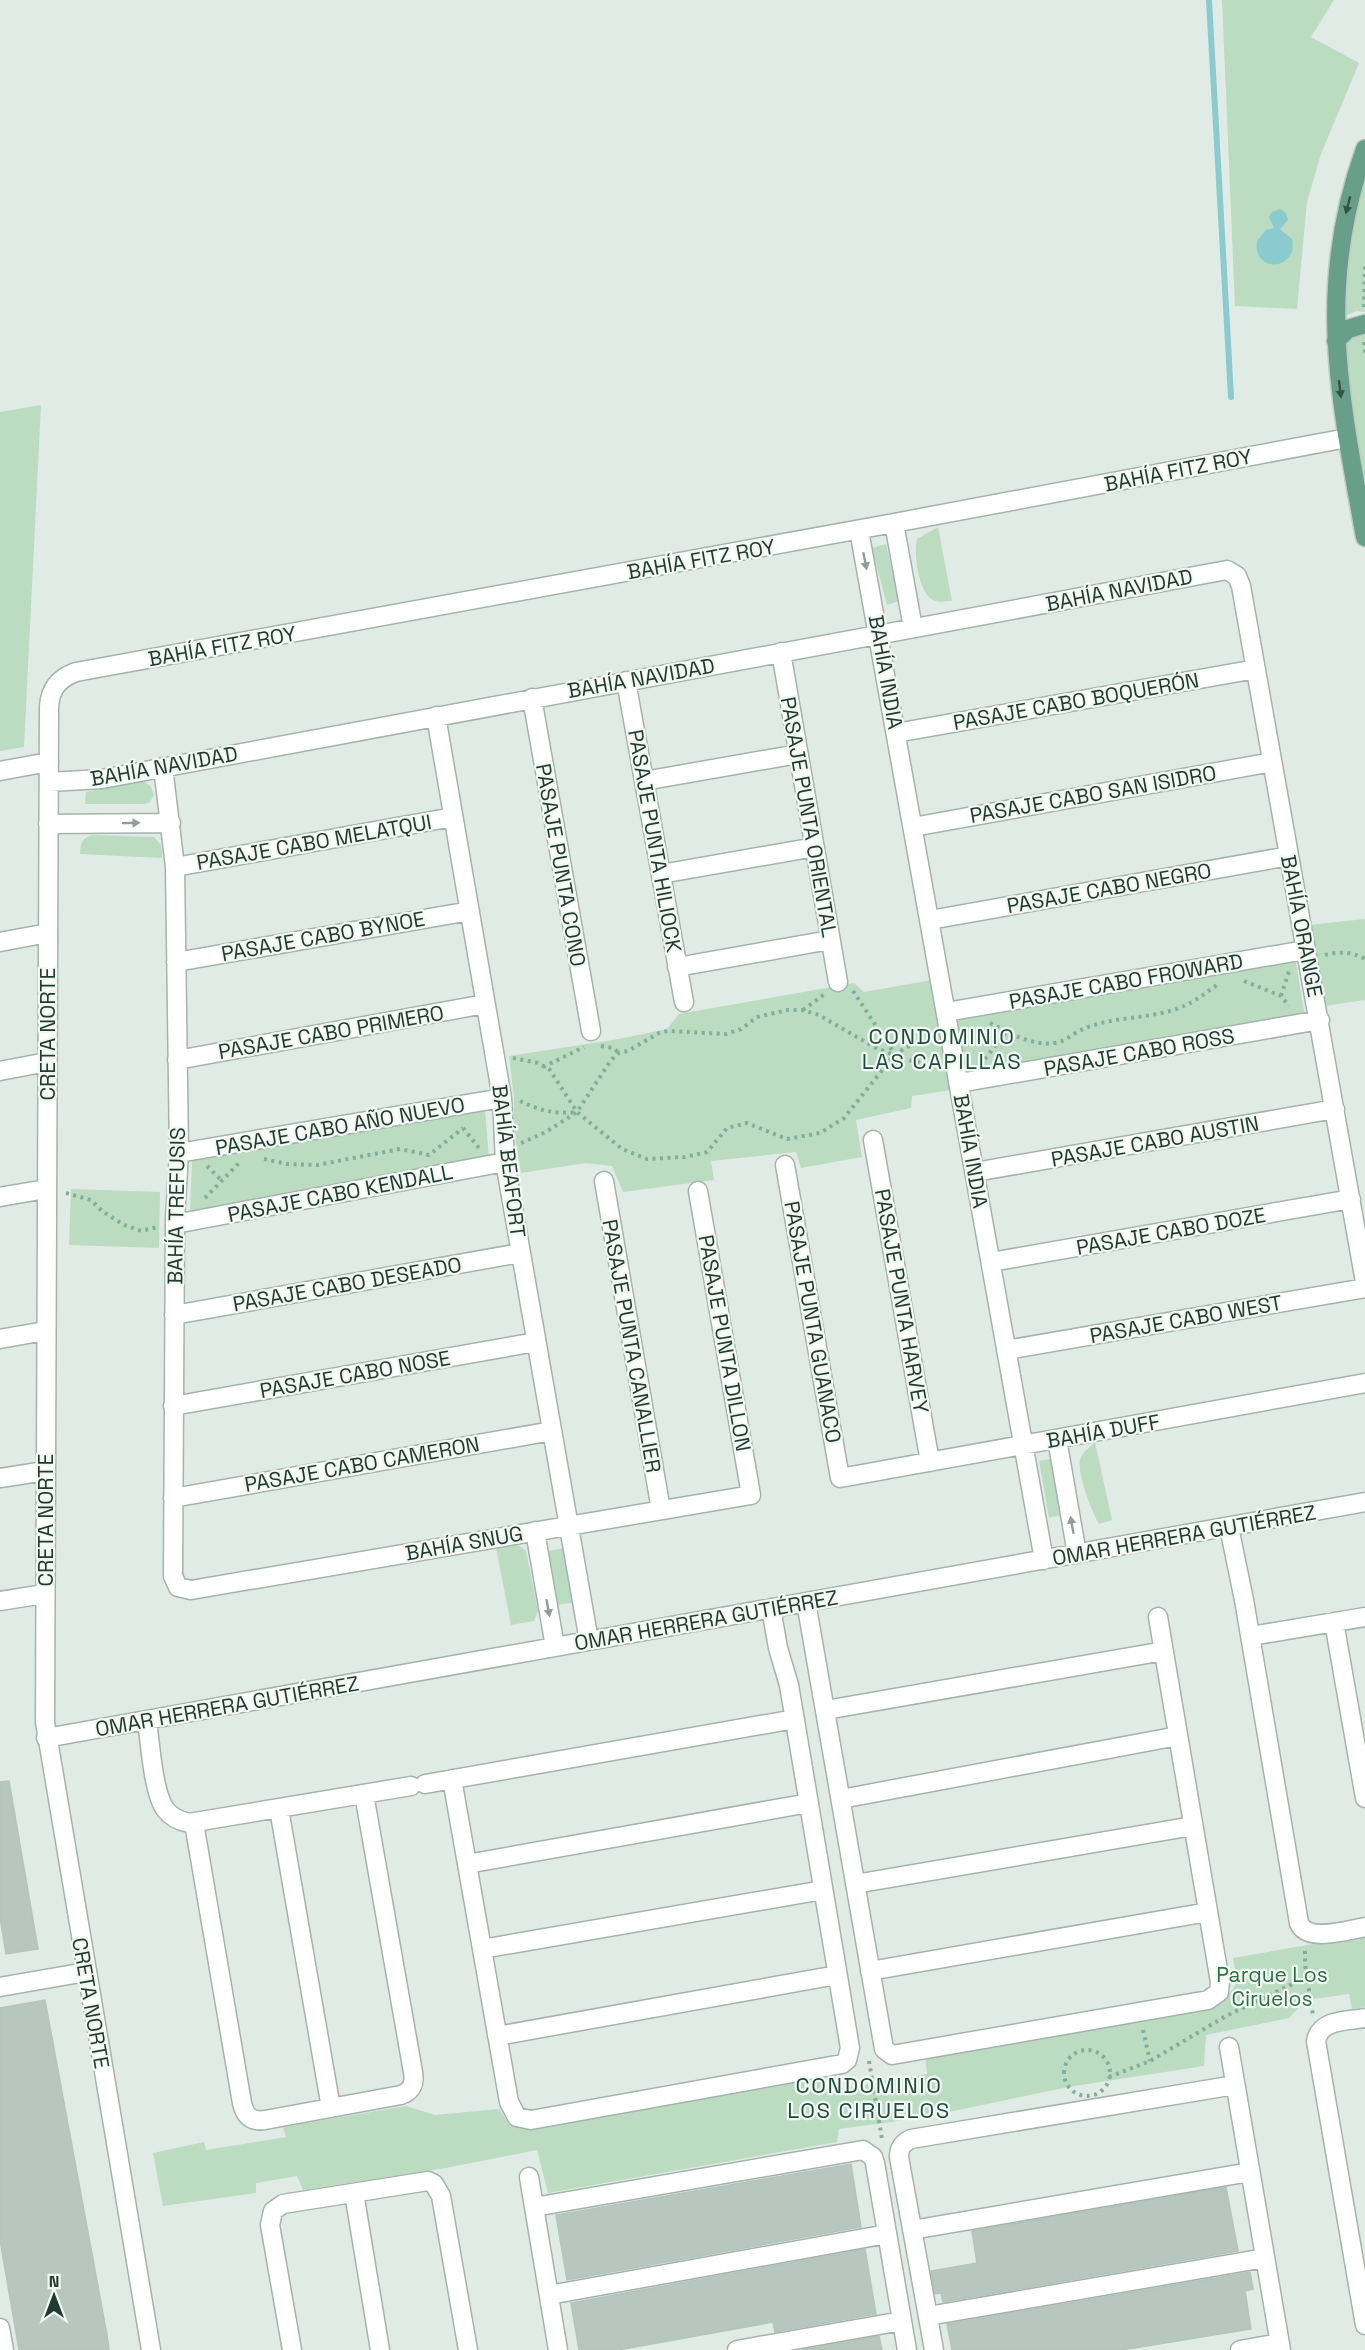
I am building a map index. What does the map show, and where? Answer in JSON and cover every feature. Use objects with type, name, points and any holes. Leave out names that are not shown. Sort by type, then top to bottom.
[{"type":"main road","points":[[1365,149],[1353,184],[1339,248],[1335,307],[1336,341],[1347,438],[1365,537]]},
{"type":"main road","points":[[1336,341],[1348,329],[1365,324]]},
{"type":"street","name":"BAHÍA FITZ ROY","points":[[57,684],[69,674],[76,672],[860,530],[1347,438]]},
{"type":"street","name":"BAHÍA INDIA","points":[[894,523],[913,628]]},
{"type":"street","name":"BAHÍA INDIA","points":[[860,530],[1044,1560]]},
{"type":"street","name":"BAHÍA NAVIDAD","points":[[49,782],[89,780],[163,767],[1220,571],[1233,573]]},
{"type":"street","name":"BAHÍA ORANGE","points":[[1233,573],[1240,581],[1289,856],[1305,950],[1311,1022],[1335,1109],[1365,1282]]},
{"type":"street","name":"PASAJE PUNTA ORIENTAL","points":[[781,652],[838,982]]},
{"type":"street","name":"PASAJE CABO BOQUERÓN","points":[[897,733],[1256,669]]},
{"type":"street","name":"PASAJE PUNTA HILIOCK","points":[[626,681],[684,1002]]},
{"type":"street","name":"CRETA NORTE","points":[[57,684],[50,698],[48,824],[44,1594],[46,1738],[151,2350]]},
{"type":"street","name":"PASAJE PUNTA CONO","points":[[532,698],[591,1031]]},
{"type":"street","name":"BAHÍA BEAFORT","points":[[436,716],[495,1056],[502,1102],[505,1162],[520,1253],[589,1641]]},
{"type":"street","points":[[644,781],[798,754]]},
{"type":"street","points":[[0,771],[49,762]]},
{"type":"street","name":"PASAJE CABO SAN ISIDRO","points":[[913,827],[1272,762]]},
{"type":"street","name":"BAHÍA TREFUSIS","points":[[163,767],[175,867],[179,1153],[175,1222],[172,1576],[178,1587]]},
{"type":"street","name":"PASAJE CABO MELATQUI","points":[[175,867],[453,817]]},
{"type":"street","points":[[48,824],[171,823]]},
{"type":"street","points":[[661,874],[814,847]]},
{"type":"street","name":"PASAJE CABO NEGRO","points":[[930,920],[1289,856]]},
{"type":"street","name":"PASAJE CABO BYNOE","points":[[176,962],[470,911]]},
{"type":"street","points":[[0,942],[48,933]]},
{"type":"street","points":[[677,967],[831,940]]},
{"type":"street","name":"PASAJE CABO FROWARD","points":[[948,1020],[1305,950]]},
{"type":"street","name":"PASAJE CABO PRIMERO","points":[[177,1060],[485,1004]]},
{"type":"street","name":"PASAJE CABO ROSS","points":[[959,1083],[1311,1022]]},
{"type":"street","points":[[0,1071],[47,1062]]},
{"type":"street","name":"PASAJE CABO AÑO NUEVO","points":[[179,1153],[502,1102]]},
{"type":"street","name":"PASAJE CABO AUSTIN","points":[[975,1172],[1335,1109]]},
{"type":"street","name":"PASAJE PUNTA HARVEY","points":[[873,1140],[930,1462]]},
{"type":"street","name":"PASAJE CABO KENDALL","points":[[175,1222],[505,1162]]},
{"type":"street","name":"PASAJE PUNTA GUANACO","points":[[785,1166],[840,1478]]},
{"type":"street","name":"PASAJE PUNTA CANALLIER","points":[[604,1181],[661,1510]]},
{"type":"street","points":[[0,1197],[46,1189]]},
{"type":"street","name":"PASAJE PUNTA DILLON","points":[[699,1191],[751,1495]]},
{"type":"street","name":"PASAJE CABO DOZE","points":[[991,1262],[1351,1199]]},
{"type":"street","name":"PASAJE CABO DESEADO","points":[[174,1315],[520,1253]]},
{"type":"street","name":"PASAJE CABO WEST","points":[[1006,1350],[1365,1288]]},
{"type":"street","points":[[0,1339],[45,1331]]},
{"type":"street","name":"PASAJE CABO NOSE","points":[[173,1406],[536,1341]]},
{"type":"street","name":"BAHÍA DUFF","points":[[840,1478],[1365,1383]]},
{"type":"street","name":"PASAJE CABO CAMERON","points":[[173,1498],[552,1431]]},
{"type":"street","points":[[1058,1439],[1077,1554]]},
{"type":"street","points":[[0,1478],[45,1470]]},
{"type":"street","name":"BAHÍA SNUG","points":[[178,1587],[191,1590],[751,1495]]},
{"type":"street","name":"OMAR HERRERA GUTIÉRREZ","points":[[46,1738],[1365,1502]]},
{"type":"street","points":[[1228,1527],[1251,1636],[1299,1923],[1306,1932],[1316,1934],[1365,1927]]},
{"type":"street","points":[[535,1531],[555,1647]]},
{"type":"street","points":[[0,1601],[44,1594]]},
{"type":"street","points":[[806,1602],[884,2049],[892,2055],[1208,2000],[1219,1992],[1220,1982],[1158,1617]]},
{"type":"street","points":[[452,1779],[510,2108],[517,2117],[531,2120],[842,2064],[847,2060],[850,2048],[789,1685],[778,1648],[771,1608]]},
{"type":"street","points":[[1251,1636],[1365,1617]]},
{"type":"street","points":[[1334,1622],[1365,1798]]},
{"type":"street","points":[[826,1710],[1164,1651]]},
{"type":"street","points":[[147,1720],[160,1799],[176,1819],[194,1823],[795,1719]]},
{"type":"street","points":[[841,1799],[1178,1736]]},
{"type":"street","points":[[194,1823],[242,2103],[246,2114],[259,2121],[401,2095],[411,2088],[414,2078],[364,1794]]},
{"type":"street","points":[[467,1864],[809,1803]]},
{"type":"street","points":[[279,1809],[331,2108]]},
{"type":"street","points":[[855,1884],[1194,1826]]},
{"type":"street","points":[[482,1949],[823,1890]]},
{"type":"street","points":[[870,1971],[1208,1912]]},
{"type":"street","points":[[0,1987],[86,1972]]},
{"type":"street","points":[[497,2036],[837,1975]]},
{"type":"street","points":[[1365,2018],[1327,2025],[1320,2031],[1317,2046],[1365,2325]]},
{"type":"street","points":[[1229,2047],[1280,2347],[1240,2350]]},
{"type":"street","points":[[934,2350],[899,2157],[903,2144],[911,2139],[1235,2085]]},
{"type":"street","points":[[534,2207],[863,2150],[873,2157],[875,2163],[907,2350]]},
{"type":"street","points":[[912,2230],[1250,2172]]},
{"type":"street","points":[[529,2177],[558,2350]]},
{"type":"street","points":[[292,2350],[270,2225],[270,2215],[277,2206],[428,2181],[439,2189],[468,2350]]},
{"type":"street","points":[[354,2193],[380,2350]]},
{"type":"street","points":[[549,2295],[887,2234]]},
{"type":"street","points":[[928,2316],[1265,2258]]},
{"type":"street","points":[[737,2350],[902,2321]]},
{"type":"street","points":[[0,2328],[4,2350]]},
{"type":"path","points":[[1239,980],[1281,996],[1311,1022]]},
{"type":"path","points":[[802,1010],[838,982],[854,992],[895,1054]]},
{"type":"path","points":[[986,1022],[1032,1043],[1054,1043],[1063,1041],[1083,1029],[1131,1016],[1162,1013],[1186,1005],[1223,982]]},
{"type":"path","points":[[577,1112],[611,1060],[619,1053],[628,1051],[658,1033],[668,1031],[726,1034],[741,1029],[757,1017],[788,1010],[802,1010],[819,1015],[874,1047],[895,1054]]},
{"type":"path","points":[[495,1056],[524,1060],[550,1070],[577,1112],[622,1149],[647,1159],[685,1157],[707,1152],[727,1128],[747,1123],[787,1139],[820,1133],[843,1118],[895,1054],[933,1033],[948,1020]]},
{"type":"path","points":[[543,1067],[585,1047],[613,1048],[619,1053]]},
{"type":"path","points":[[502,1102],[518,1101],[555,1114],[577,1112]]},
{"type":"path","points":[[260,1158],[287,1164],[317,1165],[400,1149],[429,1155],[468,1124]]},
{"type":"path","points":[[76,1196],[91,1200],[112,1218],[141,1231],[156,1228],[175,1222],[208,1196],[238,1163],[247,1159]]},
{"type":"path","points":[[1306,1932],[1307,1977],[1314,2021],[1320,2031]]},
{"type":"path","points":[[1109,2077],[1110,2069],[1102,2056],[1087,2050],[1072,2055],[1064,2068],[1068,2087],[1083,2096],[1092,2095],[1100,2092],[1109,2077],[1150,2061],[1226,2016],[1307,1977]]},
{"type":"path","points":[[1140,2012],[1150,2061]]},
{"type":"path","points":[[869,2060],[883,2145],[903,2144]]},
{"type":"green space","points":[[1222,0],[1334,0],[1311,37],[1359,63],[1321,154],[1307,202],[1297,309],[1235,306]]},
{"type":"green space","points":[[1365,176],[1365,312],[1357,311],[1342,317],[1350,246]]},
{"type":"green space","points":[[1365,329],[1365,480],[1349,394],[1346,336]]},
{"type":"green space","points":[[41,405],[24,747],[0,751],[0,412]]},
{"type":"green space","points":[[938,527],[952,601],[937,601],[928,596],[918,572],[917,539]]},
{"type":"green space","points":[[886,544],[899,601],[887,605],[872,548]]},
{"type":"green space","points":[[145,782],[151,787],[154,795],[150,802],[145,804],[85,804],[86,792]]},
{"type":"green space","points":[[93,835],[154,837],[161,845],[162,858],[80,854],[82,842]]},
{"type":"green space","points":[[1365,919],[1365,1000],[1325,1006],[1309,925]]},
{"type":"green space","points":[[1295,957],[1305,1017],[964,1074],[957,1016]]},
{"type":"green space","points":[[932,980],[952,1090],[912,1096],[911,1108],[856,1120],[862,1157],[801,1168],[796,1152],[711,1161],[714,1180],[623,1192],[612,1166],[586,1163],[521,1173],[513,1125],[514,1098],[509,1056],[667,1029],[679,1014],[854,983],[864,992]]},
{"type":"green space","points":[[485,1109],[489,1158],[190,1213],[192,1158]]},
{"type":"green space","points":[[71,1189],[160,1192],[159,1248],[69,1245]]},
{"type":"green space","points":[[1095,1442],[1112,1520],[1099,1524],[1086,1493],[1080,1466],[1082,1455]]},
{"type":"green space","points":[[1054,1458],[1061,1515],[1049,1518],[1039,1461]]},
{"type":"green space","points":[[518,1545],[526,1551],[538,1611],[534,1621],[511,1625],[496,1548]]},
{"type":"green space","points":[[564,1548],[574,1602],[558,1605],[549,1551]]},
{"type":"green space","name":"Parque Los Ciruelos","points":[[1365,1935],[1365,2007],[1352,2009],[1349,1994],[1306,2000],[1289,2018],[1206,2035],[1204,2066],[1068,2087],[920,2118],[839,2129],[837,2142],[548,2193],[537,2150],[446,2168],[303,2190],[297,2176],[256,2183],[256,2193],[163,2206],[153,2153],[204,2142],[206,2150],[286,2137],[283,2127],[406,2106],[435,2115],[499,2109],[509,2124],[528,2129],[820,2075],[823,2092],[927,2074],[925,2055],[1224,2001],[1237,1983],[1233,1958]]},
{"type":"water","points":[[1280,209],[1286,213],[1288,220],[1280,229],[1292,239],[1292,250],[1283,262],[1268,263],[1261,259],[1257,252],[1257,241],[1266,230],[1274,228],[1269,217],[1272,212]]},
{"type":"building","points":[[9,1781],[38,1949],[6,1954],[0,1917],[0,1782]]},
{"type":"building","points":[[45,2000],[109,2350],[19,2350],[0,2240],[0,2008]]},
{"type":"building","points":[[851,2164],[861,2227],[567,2280],[556,2215]]},
{"type":"building","points":[[1226,2187],[1238,2251],[943,2302],[941,2293],[935,2294],[931,2271],[977,2263],[972,2231]]},
{"type":"building","points":[[865,2249],[876,2314],[775,2332],[773,2322],[618,2350],[579,2350],[571,2303]]},
{"type":"building","points":[[1250,2272],[1253,2289],[1245,2291],[1251,2329],[1122,2350],[952,2350],[947,2324]]},
{"type":"building","points":[[879,2336],[882,2350],[802,2350]]},
{"type":"waterway","points":[[1209,0],[1231,397]]},
{"type":"district","name":"CONDOMINIO LAS CAPILLAS","points":[[942,1048]]},
{"type":"district","name":"CONDOMINIO LOS CIRUELOS","points":[[869,2098]]}]
